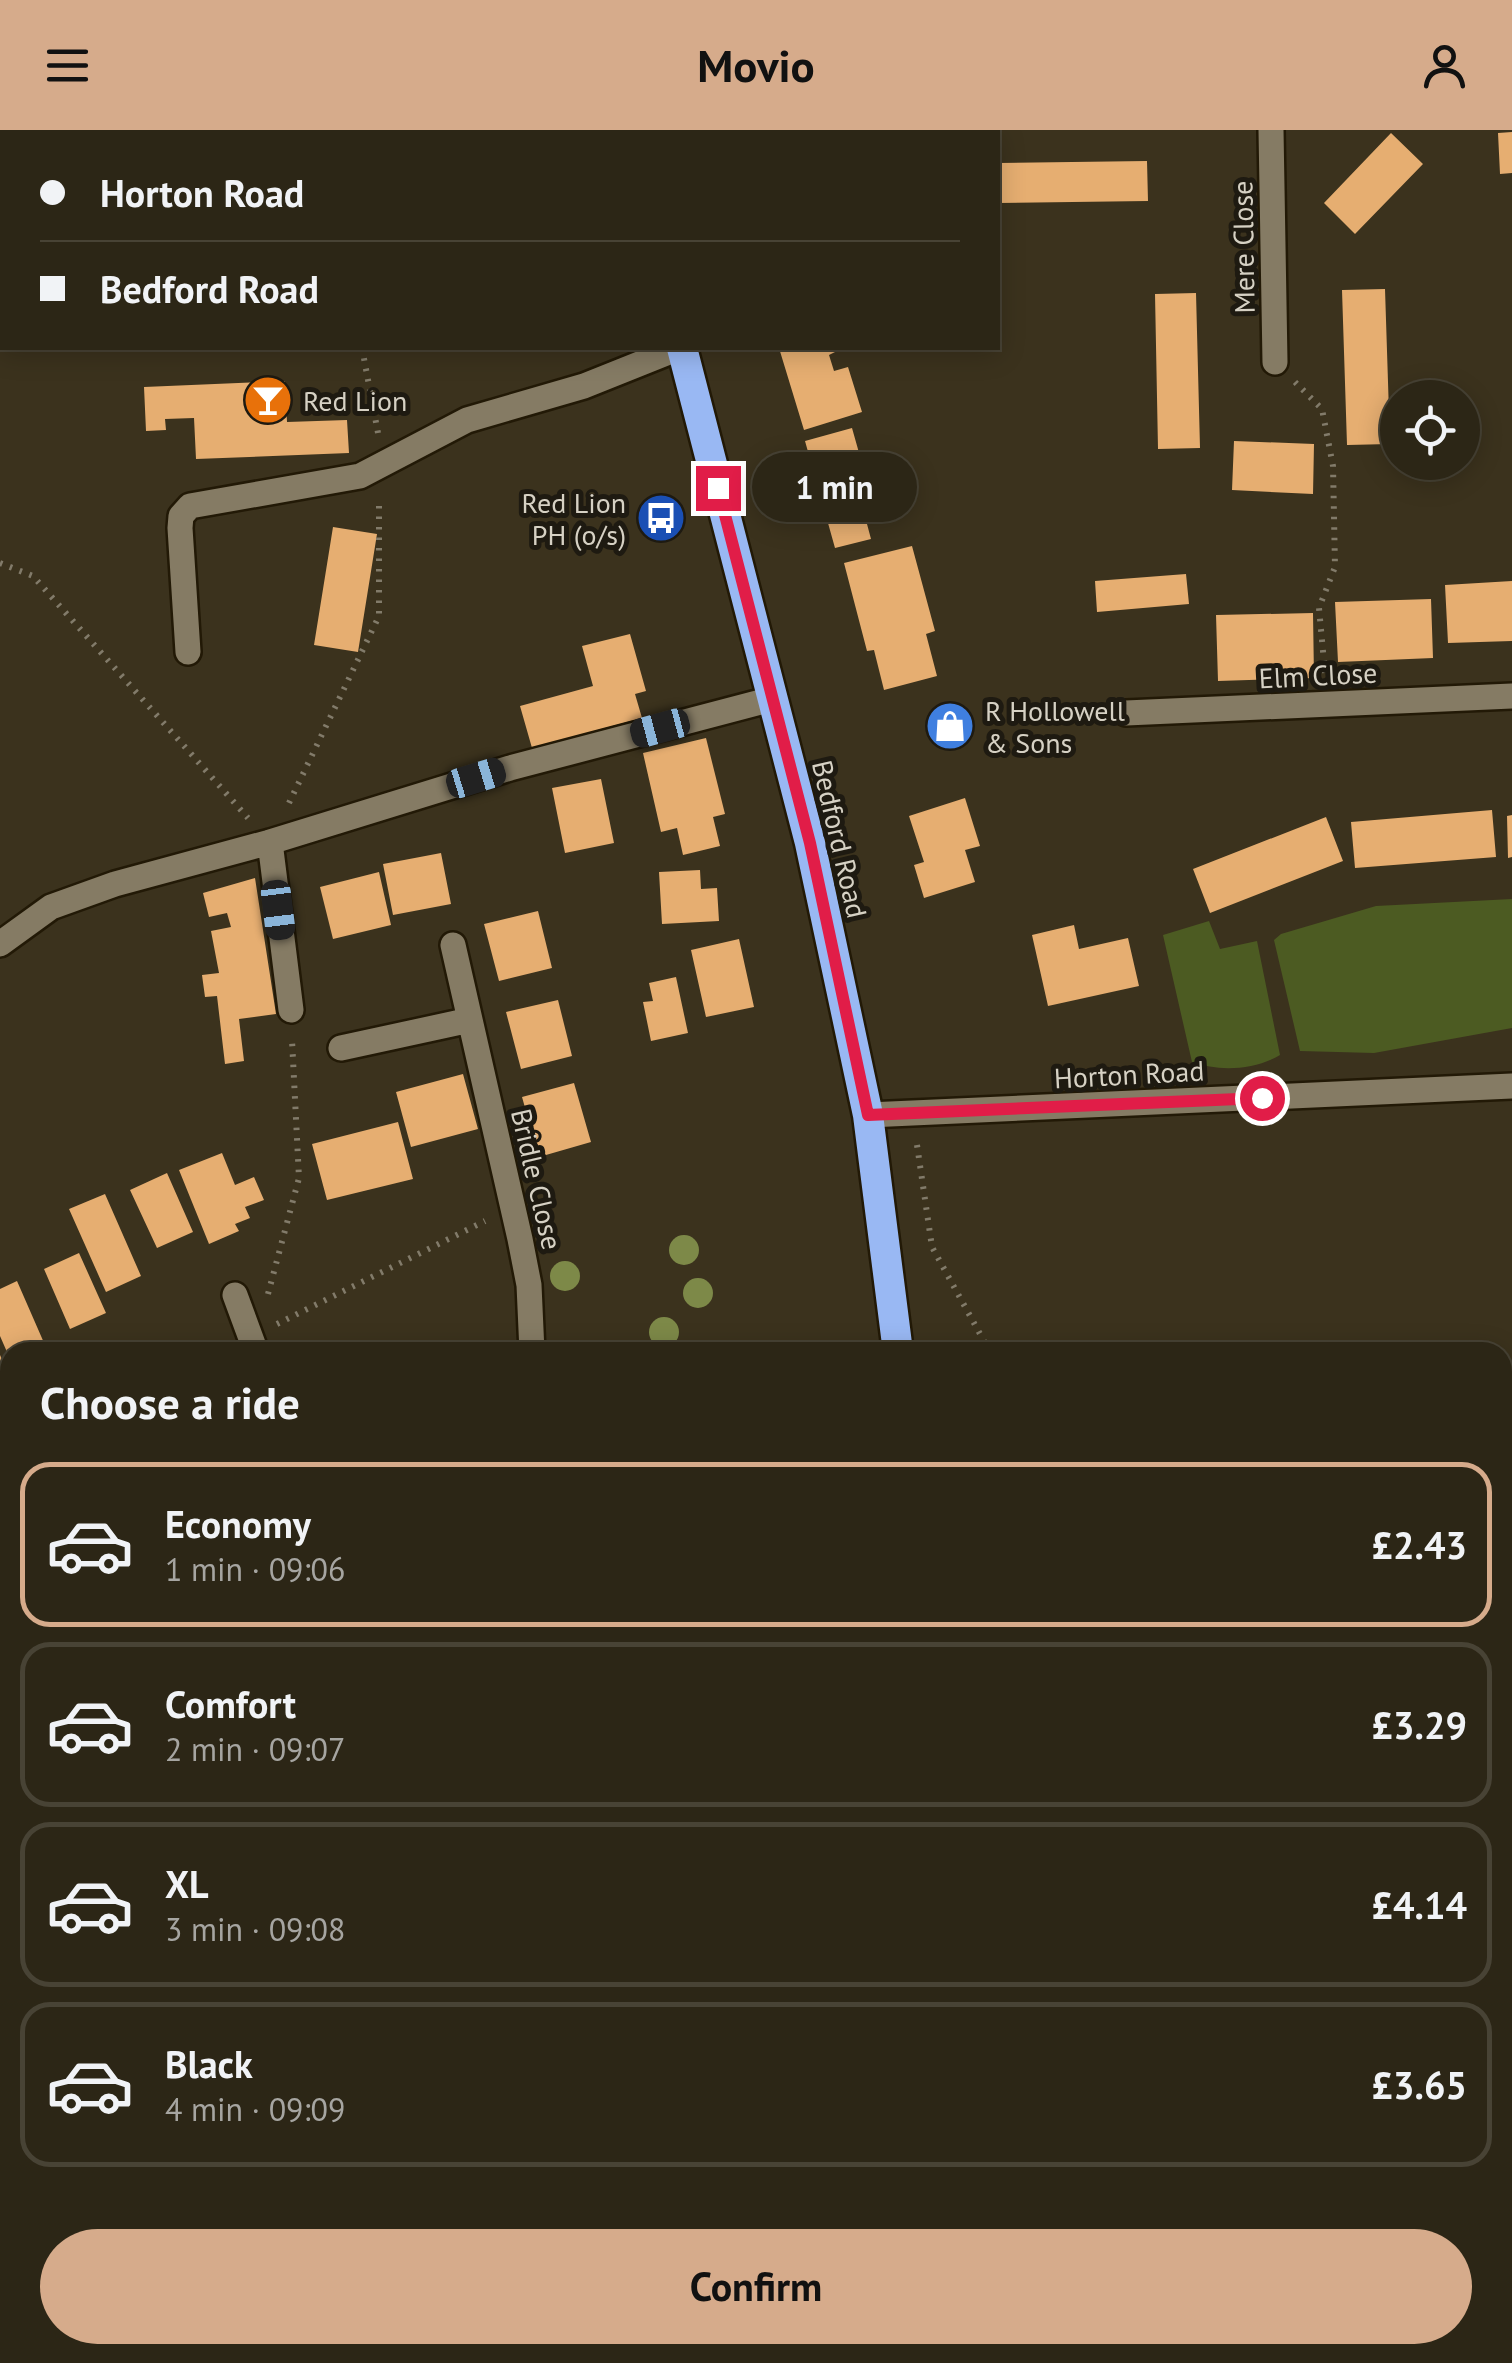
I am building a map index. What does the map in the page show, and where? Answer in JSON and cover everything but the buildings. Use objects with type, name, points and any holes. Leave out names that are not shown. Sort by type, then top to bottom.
[{"type":"highway","name":"Bedford Road","points":[[682,350],[810,843],[868,1115],[897,1342]]},
{"type":"street","name":"Mere Close","points":[[1271,130],[1275,362]]},
{"type":"street","points":[[188,652],[180,528],[181,516],[190,506],[360,476],[467,420],[584,386],[676,350]]},
{"type":"street","name":"Elm Close","points":[[1126,714],[1512,696]]},
{"type":"street","points":[[0,944],[51,906],[115,884],[270,842],[510,768],[772,699]]},
{"type":"street","points":[[270,842],[291,1010]]},
{"type":"street","name":"Bridle Close","points":[[453,945],[529,1285],[532,1342]]},
{"type":"street","points":[[340,1048],[470,1020]]},
{"type":"street","name":"Horton Road","points":[[868,1115],[1512,1086]]},
{"type":"street","points":[[235,1295],[252,1342]]},
{"type":"path","points":[[0,563],[33,576],[270,842],[379,616],[379,434],[362,350]]},
{"type":"path","points":[[1275,362],[1322,408],[1333,466],[1335,567],[1319,608],[1328,704]]},
{"type":"path","points":[[264,1308],[299,1178],[291,1010]]},
{"type":"path","points":[[912,1113],[932,1247],[984,1342]]},
{"type":"path","points":[[264,1324],[276,1324],[513,1208]]},
{"type":"green space","points":[[1512,899],[1512,1028],[1374,1053],[1300,1051],[1274,940],[1281,934],[1376,906]]},
{"type":"green space","points":[[1209,921],[1220,949],[1257,941],[1280,1055],[1260,1064],[1237,1068],[1192,1062],[1163,935]]},
{"type":"place","name":"Red Lion","points":[[268,400]]},
{"type":"place","name":"Red Lion PH (o/s)","points":[[661,518]]},
{"type":"place","name":"R Hollowell & Sons","points":[[950,726]]},
{"type":"route","points":[[718,488],[810,843],[868,1115],[1262,1098]]}]
